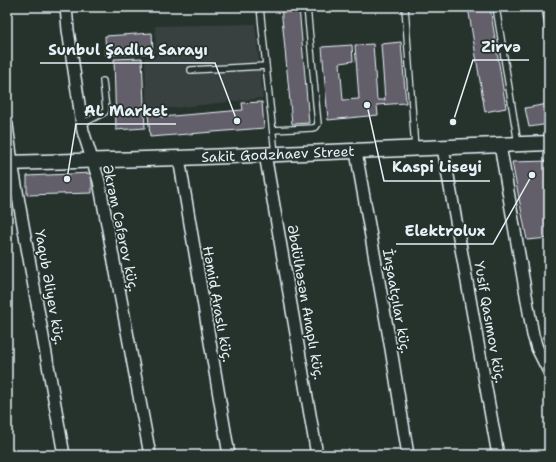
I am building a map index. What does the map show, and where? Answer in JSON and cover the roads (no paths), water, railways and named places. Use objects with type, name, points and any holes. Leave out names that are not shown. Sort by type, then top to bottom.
[{"type":"street","name":"Əkrəm Cəfərov küç.","points":[[66,7],[82,124],[99,181],[150,455]]},
{"type":"street","name":"Yaqub Əliyev küç.","points":[[7,125],[10,163],[64,455]]},
{"type":"street","name":"Sakit Godzhaev Street","points":[[10,163],[356,152],[549,143]]},
{"type":"street","points":[[500,145],[533,335],[537,348],[549,372]]},
{"type":"street","name":"Yusif Qasımov küç.","points":[[443,148],[498,455]]},
{"type":"street","name":"İnşaatçılar küç.","points":[[356,152],[408,455]]},
{"type":"street","name":"Əbdülhəsən Anaplı küç.","points":[[270,154],[317,455]]},
{"type":"street","name":"Həmid Araslı küç.","points":[[178,158],[229,455]]},
{"type":"lane","points":[[260,7],[273,130],[270,154]]},
{"type":"lane","points":[[273,130],[313,128],[318,124],[308,7]]},
{"type":"lane","points":[[405,7],[415,149]]},
{"type":"lane","points":[[496,7],[518,144]]},
{"type":"lane","points":[[545,7],[549,30]]},
{"type":"lane","points":[[191,70],[266,66]]},
{"type":"lane","points":[[82,124],[105,112],[103,81]]},
{"type":"place","name":"Kaspi Liseyi","points":[[367,105]]},
{"type":"place","name":"Sunbul Şadlıq Sarayı","points":[[237,121]]},
{"type":"place","name":"Zirvə","points":[[453,122]]},
{"type":"place","name":"Elektrolux","points":[[532,175]]},
{"type":"place","name":"AL Market","points":[[67,179]]}]
